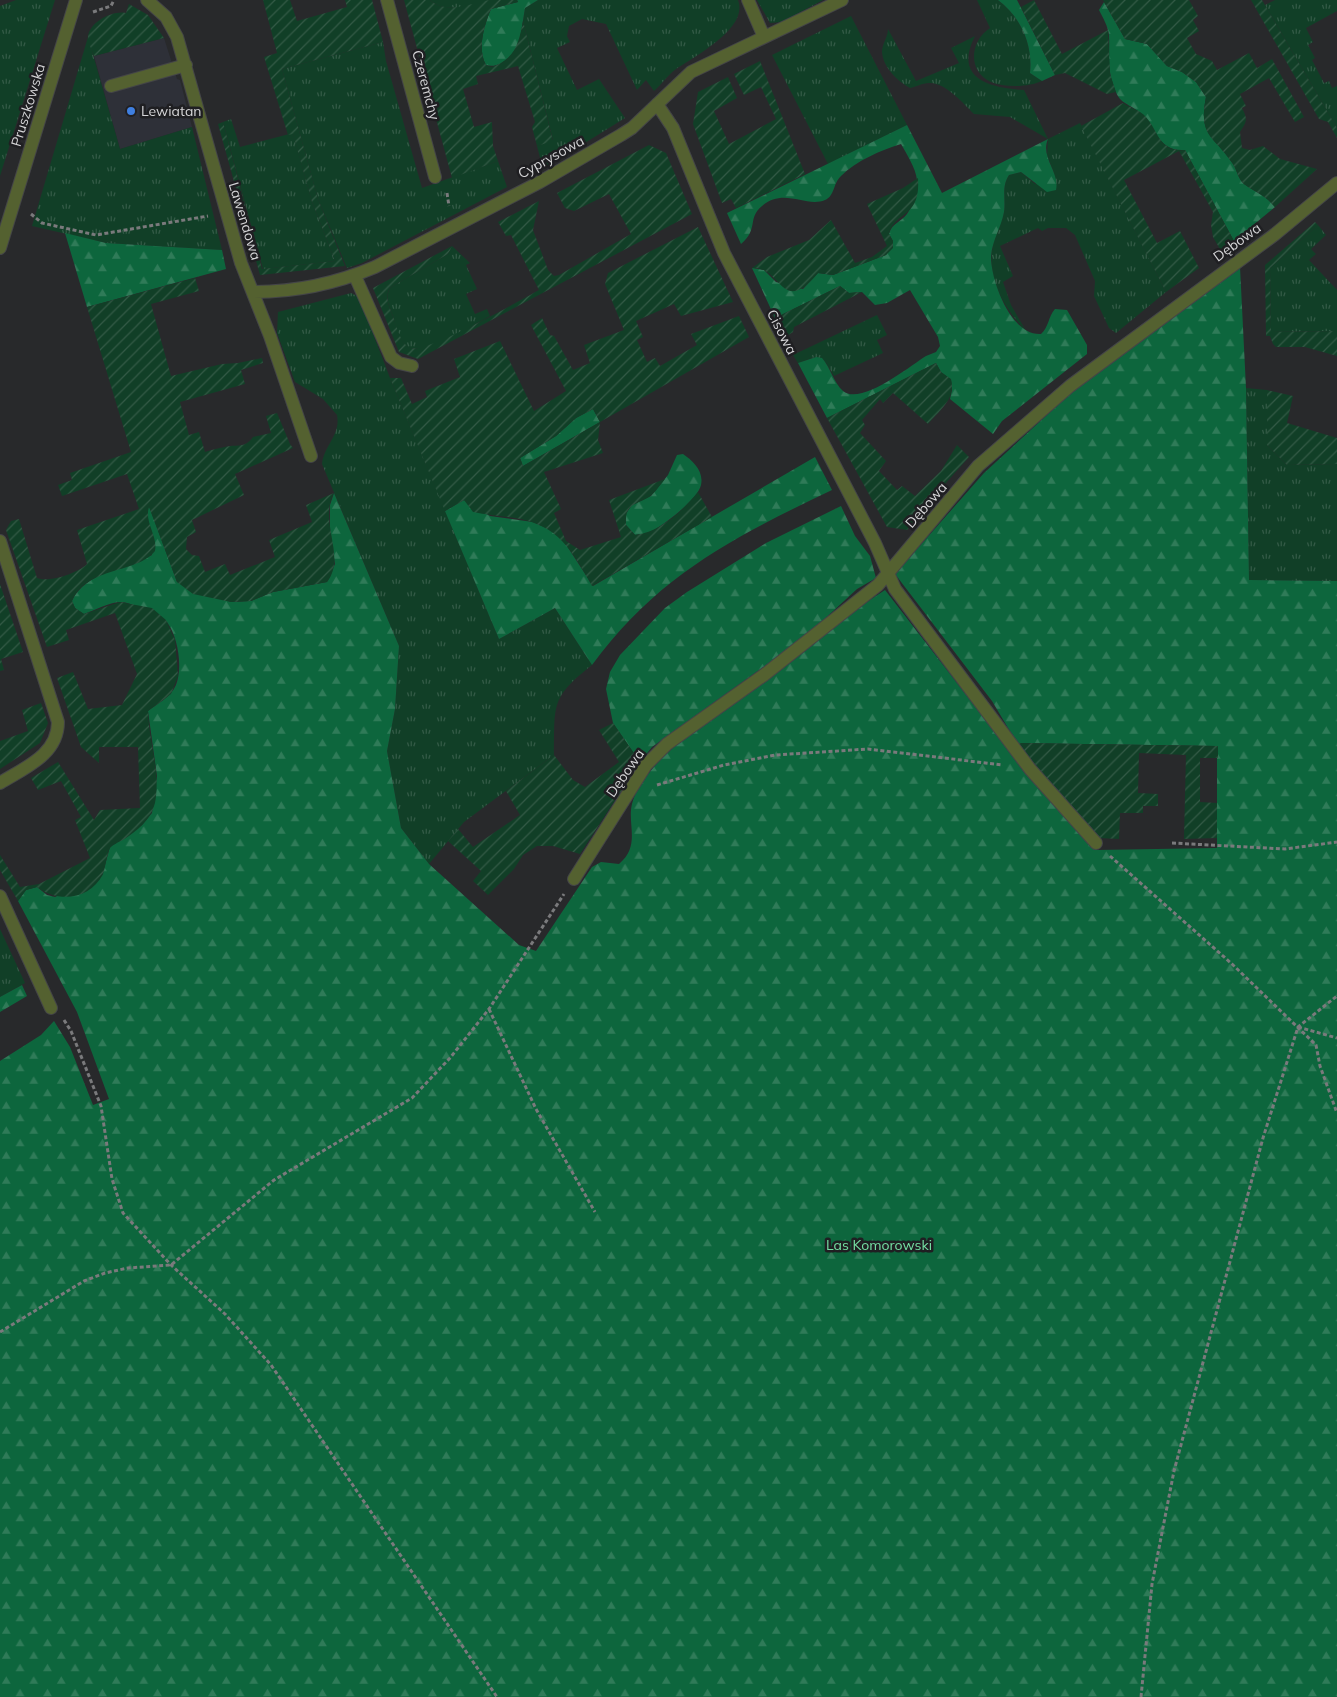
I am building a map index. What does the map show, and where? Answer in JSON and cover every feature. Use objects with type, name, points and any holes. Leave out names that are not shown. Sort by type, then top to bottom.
[{"type":"street","name":"Pruszkowska","points":[[0,248],[76,0]]},
{"type":"street","name":"Lawendowa","points":[[147,0],[160,11],[172,26],[186,65],[241,263],[312,456]]},
{"type":"street","name":"Czeremchy","points":[[387,0],[435,177]]},
{"type":"street","points":[[748,0],[764,37]]},
{"type":"street","name":"Cyprysowa","points":[[253,292],[282,292],[314,288],[355,276],[451,228],[621,135],[632,128],[692,72],[842,0]]},
{"type":"street","points":[[111,86],[186,65]]},
{"type":"street","name":"Cisowa","points":[[657,104],[673,128],[724,253],[888,571],[895,589],[1030,769],[1096,843]]},
{"type":"street","name":"Dębowa","points":[[574,879],[646,765],[670,741],[809,640],[853,602],[878,585],[978,466],[1070,386],[1274,234],[1337,183]]},
{"type":"street","points":[[355,276],[391,357],[399,363],[412,366]]},
{"type":"street","points":[[0,541],[56,715],[58,728],[50,747],[42,757],[0,782]]},
{"type":"street","points":[[0,896],[50,1008]]},
{"type":"path","points":[[435,177],[444,184],[449,200],[451,228]]},
{"type":"path","points":[[14,201],[42,223],[96,235],[226,213]]},
{"type":"path","points":[[628,794],[724,765],[785,754],[868,749],[1030,769]]},
{"type":"path","points":[[1172,843],[1285,849],[1337,842]]},
{"type":"path","points":[[1096,843],[1232,964],[1316,1044],[1320,1066],[1337,1114]]},
{"type":"path","points":[[0,1332],[84,1281],[128,1268],[172,1265],[274,1180],[412,1098],[450,1058],[489,1010],[574,879]]},
{"type":"path","points":[[1142,1697],[1152,1584],[1174,1471],[1260,1147],[1298,1027],[1337,996]]},
{"type":"path","points":[[50,1008],[63,1018],[71,1031],[101,1106],[112,1179],[123,1213],[172,1265],[226,1314],[271,1365],[497,1697]]},
{"type":"path","points":[[489,1010],[536,1108],[594,1212]]},
{"type":"path","points":[[1298,1027],[1337,1038]]},
{"type":"shaded area","points":[[164,38],[177,79],[180,80],[192,127],[120,149],[94,56]]},
{"type":"green space","points":[[16,0],[55,0],[0,176],[0,6]]},
{"type":"green space","points":[[263,0],[290,0],[297,21],[347,7],[345,0],[372,0],[383,42],[282,69],[318,199],[345,266],[260,275],[218,124],[223,122],[262,269],[335,261],[312,202],[293,134],[288,135],[264,57],[277,53]]},
{"type":"green space","points":[[404,0],[430,0],[443,7],[459,7],[490,0],[517,0],[518,2],[491,9],[482,37],[483,59],[486,65],[492,67],[506,60],[515,49],[523,21],[553,141],[537,146],[532,127],[535,122],[518,66],[476,76],[478,84],[463,89],[474,127],[492,122],[493,146],[498,161],[452,178]]},
{"type":"green space","points":[[430,0],[492,0],[452,8],[444,7]]},
{"type":"green space","points":[[517,0],[538,0],[525,8],[519,45],[505,61],[496,65],[486,65],[483,59],[482,45],[484,30],[491,9],[518,2]]},
{"type":"green space","points":[[538,0],[738,0],[739,10],[736,20],[729,30],[708,48],[675,69],[654,91],[646,80],[637,90],[606,24],[582,19],[569,26],[567,36],[570,42],[557,48],[577,90],[599,79],[625,118],[543,169],[537,146],[553,140],[523,21],[525,8]]},
{"type":"green space","points":[[757,0],[823,0],[782,22],[770,23]]},
{"type":"green space","points":[[977,0],[998,0],[1013,15],[1024,32],[1030,52],[1030,73],[1042,81],[1024,86],[1003,85],[991,82],[978,71],[975,64],[975,48],[978,40],[990,28]]},
{"type":"green space","points":[[998,0],[1017,0],[1055,75],[1042,81],[1030,73],[1030,52],[1024,32],[1013,15]]},
{"type":"green space","points":[[1034,0],[1062,54],[1108,30],[1110,74],[1116,92],[1107,94],[1065,73],[1055,75],[1021,7]]},
{"type":"green space","points":[[1103,0],[1189,0],[1198,16],[1193,20],[1199,31],[1187,38],[1196,54],[1212,61],[1217,70],[1249,53],[1257,68],[1272,59],[1304,117],[1295,122],[1269,78],[1240,94],[1246,106],[1242,108],[1246,120],[1240,132],[1242,148],[1250,150],[1263,146],[1280,159],[1317,169],[1275,207],[1263,196],[1244,184],[1240,180],[1233,164],[1206,129],[1204,110],[1206,97],[1196,82],[1182,72],[1167,66],[1147,44],[1125,39]]},
{"type":"green space","points":[[1251,0],[1262,0],[1337,128],[1337,138],[1328,122],[1319,119]]},
{"type":"green space","points":[[1275,0],[1337,0],[1337,11],[1306,28],[1313,42],[1308,45],[1315,58],[1312,60],[1324,83],[1329,81],[1332,88],[1337,86],[1337,128],[1265,5]]},
{"type":"green space","points":[[1104,2],[1125,39],[1147,44],[1167,66],[1182,72],[1196,82],[1206,97],[1204,120],[1209,135],[1226,154],[1242,182],[1271,202],[1275,207],[1234,241],[1185,150],[1168,147],[1157,136],[1144,116],[1122,101],[1117,95],[1110,72],[1109,35],[1099,10]]},
{"type":"green space","points":[[129,4],[148,15],[164,38],[94,56],[89,44],[89,32],[102,18],[115,13],[126,13]]},
{"type":"green space","points":[[851,16],[907,125],[828,164],[772,55]]},
{"type":"green space","points":[[888,29],[916,81],[959,63],[951,48],[975,36],[969,51],[969,62],[972,71],[978,78],[988,83],[999,87],[1024,90],[1048,139],[1010,117],[974,114],[953,94],[941,86],[926,83],[910,88],[905,85],[892,73],[883,58],[882,49]]},
{"type":"green space","points":[[88,37],[120,149],[192,127],[222,250],[106,243],[32,226]]},
{"type":"green space","points":[[383,42],[386,61],[422,188],[498,161],[507,187],[362,263],[347,268],[318,199],[282,69]]},
{"type":"green space","points":[[760,61],[805,174],[736,208],[731,199],[722,203],[693,124],[698,92],[728,77],[737,98],[714,111],[729,144],[776,119],[761,87],[744,95],[734,74]]},
{"type":"green space","points":[[1123,103],[1146,117],[1161,140],[1170,148],[1185,150],[1234,241],[1221,251],[1213,237],[1211,225],[1213,212],[1179,151],[1124,180],[1157,243],[1180,231],[1199,268],[1166,292],[1081,126]]},
{"type":"green space","points":[[231,119],[240,147],[293,133],[312,202],[335,261],[263,269],[223,122]]},
{"type":"green space","points":[[1080,123],[1166,292],[1116,333],[1109,328],[1094,296],[1095,281],[1075,235],[1066,228],[1048,228],[1042,231],[1038,228],[1000,246],[1013,276],[1003,282],[1011,305],[1026,331],[1004,302],[995,281],[992,257],[994,241],[1004,212],[1004,189],[1007,180],[1009,175],[1021,172],[1035,184],[1054,173],[1047,155],[1048,139]]},
{"type":"green space","points":[[907,125],[942,193],[1048,139],[1046,152],[1055,177],[1056,190],[1047,192],[1021,172],[1009,175],[1004,189],[1004,212],[992,251],[992,267],[1005,305],[1012,317],[1021,326],[1030,332],[1041,334],[1055,309],[1067,310],[1087,345],[1087,354],[1002,421],[993,434],[950,399],[952,390],[951,380],[941,372],[936,363],[827,418],[798,363],[816,357],[822,358],[843,391],[851,394],[861,393],[885,383],[926,356],[936,352],[940,346],[938,337],[910,290],[887,303],[875,305],[862,292],[849,293],[840,286],[775,318],[752,268],[764,270],[776,282],[803,289],[818,273],[833,275],[886,255],[893,241],[889,234],[890,230],[907,214],[916,194],[917,178],[901,144],[861,161],[847,171],[838,179],[831,196],[825,200],[810,202],[778,198],[762,206],[755,215],[750,233],[741,244],[727,213]]},
{"type":"green space","points":[[649,145],[666,153],[692,214],[418,359],[399,352],[373,288],[452,246],[448,254],[391,287],[387,298],[402,340],[411,348],[420,348],[453,335],[495,314],[539,290],[511,235],[506,236],[498,222],[539,201],[533,230],[548,270],[554,276],[559,275],[631,234],[609,194],[574,211],[565,208],[557,193]]},
{"type":"green space","points":[[918,178],[916,201],[892,226],[889,234],[893,241],[893,248],[886,255],[833,275],[818,273],[806,286],[796,291],[782,286],[762,269],[752,268],[767,257],[809,240],[831,220],[855,263],[872,257],[887,246],[867,204],[903,188]]},
{"type":"green space","points":[[1315,222],[1318,225],[1270,268],[1271,332],[1337,331],[1337,356],[1305,347],[1276,347],[1270,336],[1266,336],[1265,265]]},
{"type":"green space","points":[[1318,225],[1326,235],[1311,249],[1316,254],[1309,260],[1337,290],[1337,331],[1271,332],[1270,268]]},
{"type":"green space","points":[[698,227],[733,302],[681,316],[674,304],[636,321],[643,337],[637,340],[647,362],[655,358],[660,366],[697,345],[691,334],[739,316],[749,337],[600,422],[598,440],[603,453],[544,472],[561,509],[554,513],[566,541],[580,550],[621,537],[609,500],[665,479],[651,495],[629,509],[626,525],[635,535],[654,530],[670,520],[698,492],[712,517],[592,586],[570,551],[553,533],[543,527],[530,521],[473,512],[464,500],[445,511],[390,378],[401,378],[412,404],[427,397],[425,391],[460,377],[454,359],[500,341],[534,411],[566,391],[531,325],[542,318],[550,335],[554,336],[573,370],[590,363],[584,345],[624,330],[605,284],[608,273]],"holes":[[[593,409],[600,422],[523,466],[520,458],[556,436],[576,418]]]},
{"type":"green space","points":[[65,233],[106,243],[222,250],[226,269],[87,307]]},
{"type":"green space","points":[[452,246],[470,263],[466,265],[477,289],[466,294],[475,314],[487,309],[490,316],[437,343],[415,349],[408,347],[402,341],[397,329],[388,301],[389,290],[391,287],[448,254]]},
{"type":"green space","name":"Las Komorowski","points":[[1240,267],[1246,388],[1249,580],[1337,581],[1337,1697],[0,1697],[0,1061],[41,1035],[54,1021],[70,1047],[93,1105],[109,1099],[77,1012],[18,901],[26,890],[37,887],[47,895],[55,897],[102,876],[110,847],[142,825],[152,813],[157,776],[148,711],[167,697],[174,689],[178,678],[177,644],[171,628],[164,619],[131,604],[117,602],[84,614],[75,608],[72,601],[86,583],[96,577],[152,555],[147,512],[149,506],[177,582],[231,602],[251,601],[273,592],[327,582],[335,564],[330,531],[330,505],[334,493],[399,646],[395,709],[387,751],[401,828],[429,864],[519,945],[536,951],[592,867],[601,862],[619,864],[626,857],[630,850],[632,835],[631,812],[633,799],[646,776],[666,754],[714,716],[782,669],[858,608],[885,590],[1029,776],[1097,850],[1217,848],[1217,746],[1017,743],[992,701],[895,574],[984,473],[1073,391]]},
{"type":"green space","points":[[195,278],[199,291],[151,304],[171,376],[222,364],[262,358],[263,363],[241,370],[245,384],[180,402],[189,435],[199,432],[205,452],[222,447],[243,445],[253,437],[271,433],[266,416],[277,413],[293,448],[235,474],[244,495],[192,520],[196,532],[187,537],[186,549],[192,555],[199,556],[205,572],[225,564],[230,575],[275,557],[269,540],[312,522],[306,505],[334,493],[329,515],[334,550],[332,572],[327,582],[273,592],[251,601],[231,602],[193,594],[177,582],[149,507],[148,518],[155,540],[155,551],[137,564],[100,576],[89,582],[79,590],[72,601],[75,608],[84,614],[120,602],[152,608],[166,620],[175,640],[178,676],[171,694],[148,711],[157,780],[155,803],[147,820],[138,829],[110,848],[103,874],[90,889],[82,894],[64,897],[45,892],[37,887],[26,890],[18,901],[0,870],[0,855],[20,887],[39,884],[90,858],[75,820],[81,817],[61,781],[38,790],[31,778],[58,762],[94,820],[100,810],[140,808],[138,747],[99,747],[99,763],[81,747],[57,678],[73,672],[88,709],[122,705],[137,674],[115,613],[66,630],[69,640],[47,647],[6,530],[11,521],[19,519],[37,578],[56,578],[77,571],[87,564],[77,530],[139,509],[127,474],[62,496],[58,485],[72,480],[70,473],[131,452],[87,307]]},
{"type":"green space","points":[[840,286],[849,293],[862,292],[794,327],[793,332],[784,338],[775,318]]},
{"type":"green space","points":[[351,293],[359,297],[390,378],[499,639],[555,608],[592,665],[568,686],[558,704],[554,724],[554,755],[464,822],[429,864],[401,828],[387,751],[395,709],[399,646],[322,464],[323,457],[337,428],[337,415],[323,399],[295,382],[277,333],[278,312]]},
{"type":"green space","points":[[877,315],[887,335],[877,340],[883,353],[834,376],[826,363],[815,357],[798,363],[793,355]]},
{"type":"green space","points":[[936,363],[941,372],[951,379],[952,386],[946,404],[928,424],[893,393],[883,403],[880,399],[862,420],[865,425],[860,433],[886,461],[879,471],[897,490],[902,486],[915,496],[941,471],[957,445],[969,457],[907,530],[887,527],[827,418]]},
{"type":"green space","points":[[1246,388],[1267,390],[1267,445],[1287,465],[1337,464],[1337,581],[1249,580]]},
{"type":"green space","points":[[1267,390],[1293,396],[1287,423],[1337,438],[1337,464],[1287,465],[1267,445]]},
{"type":"green space","points":[[593,409],[600,422],[523,466],[520,458],[556,436],[576,418]]},
{"type":"green space","points":[[683,454],[694,463],[701,475],[701,485],[698,491],[679,512],[656,529],[648,533],[635,535],[626,525],[625,515],[632,505],[651,496],[668,475],[677,455]]},
{"type":"green space","points":[[815,457],[832,490],[730,542],[671,582],[617,634],[592,665],[555,608],[499,639],[445,511],[464,500],[490,516],[533,522],[551,530],[563,540],[593,586]]},
{"type":"green space","points":[[841,506],[855,536],[870,556],[876,578],[857,589],[805,637],[652,747],[640,762],[613,723],[606,689],[610,672],[620,655],[665,608],[687,592],[766,543]]},
{"type":"green space","points":[[0,584],[23,652],[1,659],[4,670],[0,671]]},
{"type":"green space","points":[[41,703],[48,723],[40,743],[0,769],[0,741],[28,731],[22,710]]},
{"type":"green space","points":[[613,723],[640,762],[580,854],[553,846],[537,846],[523,855],[514,869],[488,895],[473,881],[481,871],[448,841],[458,829],[473,847],[520,815],[506,791],[554,755],[573,780],[585,787],[619,762],[599,730]]},
{"type":"green space","points":[[1017,743],[1218,746],[1218,758],[1200,758],[1200,802],[1217,803],[1217,838],[1184,839],[1186,755],[1139,753],[1138,793],[1158,794],[1158,806],[1143,806],[1143,813],[1120,813],[1119,839],[1098,838]]},
{"type":"green space","points":[[0,929],[25,983],[0,997]]},
{"type":"green space","points":[[22,985],[27,996],[0,1012],[0,997]]},
{"type":"place","name":"Lewiatan","points":[[131,111]]}]
